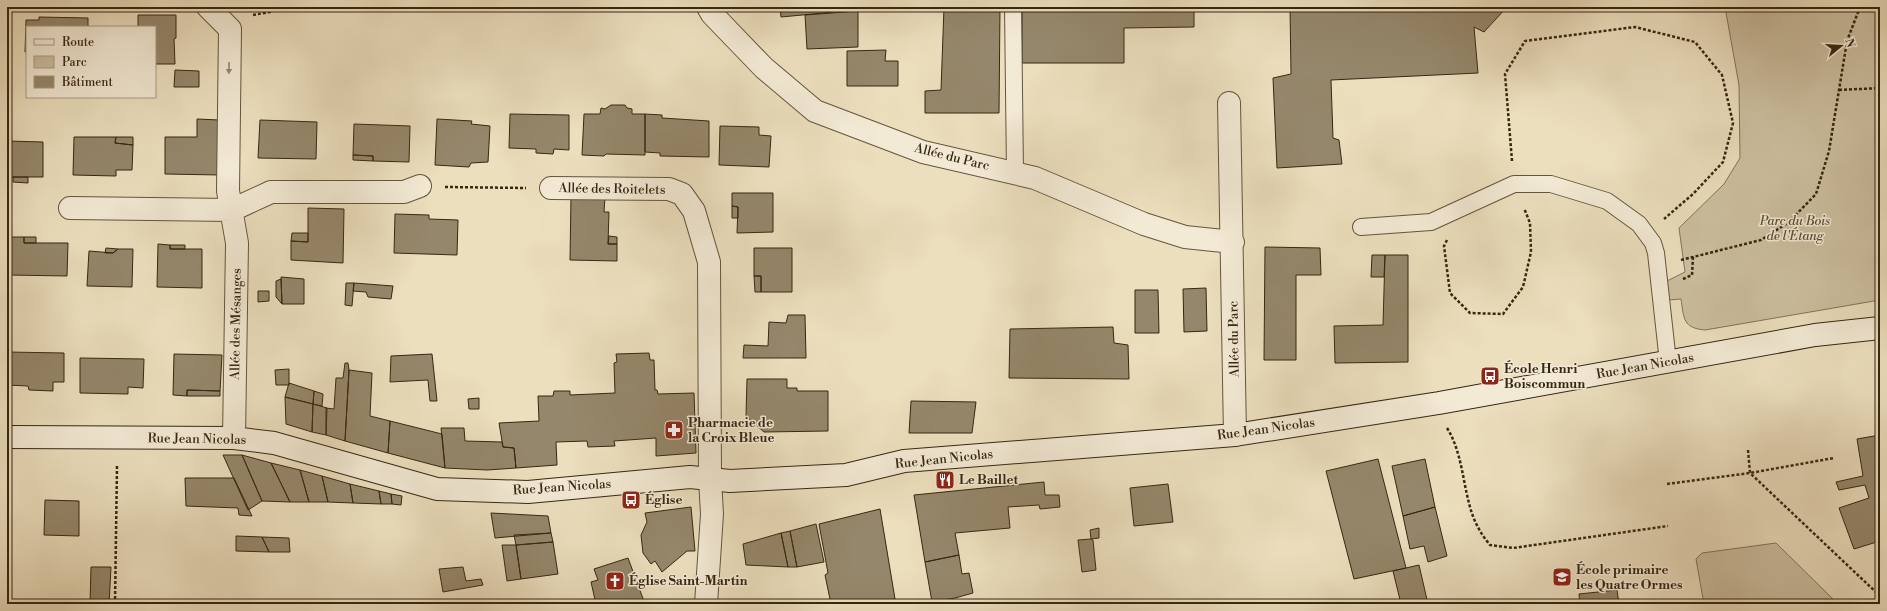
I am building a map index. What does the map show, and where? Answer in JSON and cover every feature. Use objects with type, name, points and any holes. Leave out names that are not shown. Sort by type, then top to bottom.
[{"type":"street","points":[[208,7],[230,29]]},
{"type":"street","name":"Allée du Parc","points":[[708,7],[712,14],[764,68],[815,111],[923,152],[1035,178],[1144,224],[1185,237],[1232,242]]},
{"type":"street","name":"Allée des Mésanges","points":[[230,29],[228,192],[237,243],[234,438]]},
{"type":"street","name":"Allée du Parc","points":[[1229,103],[1235,435]]},
{"type":"street","points":[[70,208],[232,210],[271,192],[404,192],[420,186]]},
{"type":"street","name":"Allée des Roitelets","points":[[551,188],[669,189],[682,194],[694,210],[709,262],[710,479],[712,514],[706,604]]},
{"type":"street","name":"Rue Jean Nicolas","points":[[7,437],[234,438],[274,443],[438,489],[528,492],[690,477],[730,481],[846,475],[904,461],[1235,435],[1439,403],[1815,335],[1880,328]]},
{"type":"lane","points":[[1013,7],[1015,173]]},
{"type":"lane","points":[[1361,227],[1431,222],[1514,184],[1551,184],[1607,201],[1639,224],[1653,243],[1656,253],[1668,362]]},
{"type":"path","points":[[230,29],[248,15],[270,12],[283,7]]},
{"type":"path","points":[[1693,257],[1761,240],[1789,222],[1816,194],[1828,151],[1847,41],[1860,7]]},
{"type":"path","points":[[1458,210],[1444,246],[1450,293],[1470,313],[1503,314],[1523,287],[1531,252],[1530,223],[1514,184],[1505,74],[1525,41],[1635,27],[1695,42],[1722,75],[1732,123],[1723,162],[1693,194],[1646,234]]},
{"type":"path","points":[[1838,90],[1880,88]]},
{"type":"path","name":"Allée des Roitelets","points":[[420,186],[551,188]]},
{"type":"path","points":[[1439,403],[1447,427],[1454,440],[1472,511],[1479,529],[1490,544],[1513,548],[1668,526]]},
{"type":"path","points":[[114,604],[117,438]]},
{"type":"path","points":[[1748,450],[1750,473],[1880,596]]},
{"type":"path","points":[[1667,484],[1750,473],[1834,458]]},
{"type":"green space","name":"Parc du Bois de l'Étang","points":[[1725,7],[1880,7],[1880,300],[1705,330],[1689,325],[1684,317],[1681,299],[1669,300],[1667,281],[1685,272],[1679,228],[1724,184],[1740,158],[1739,85]]},
{"type":"green space","points":[[1776,543],[1838,604],[1704,604],[1696,559],[1702,553]]},
{"type":"building","points":[[780,7],[834,7],[834,12],[781,17]]},
{"type":"building","points":[[944,7],[1000,7],[999,113],[925,113],[925,91],[941,90]]},
{"type":"building","points":[[1022,7],[1194,7],[1194,27],[1124,28],[1124,63],[1022,63]]},
{"type":"building","points":[[1290,7],[1507,7],[1484,32],[1474,27],[1478,73],[1331,80],[1333,138],[1339,140],[1342,164],[1277,168],[1273,78],[1291,74]]},
{"type":"building","points":[[858,11],[858,47],[807,49],[805,15]]},
{"type":"building","points":[[138,15],[176,15],[176,38],[174,39],[175,64],[156,64],[156,26],[138,26]]},
{"type":"building","points":[[39,17],[88,18],[88,26],[26,26],[25,52],[26,20],[39,20]]},
{"type":"building","points":[[886,50],[885,61],[898,61],[898,86],[847,86],[847,51]]},
{"type":"building","points":[[175,70],[199,71],[199,87],[174,87]]},
{"type":"building","points":[[611,105],[625,105],[627,108],[632,109],[632,114],[645,114],[645,155],[582,155],[584,114],[600,114],[601,108],[605,109]]},
{"type":"building","points":[[510,114],[569,115],[569,150],[554,149],[553,154],[536,153],[536,149],[509,148]]},
{"type":"building","points":[[645,114],[662,115],[662,118],[709,121],[709,157],[660,156],[660,153],[645,152]]},
{"type":"building","points":[[197,119],[219,120],[220,175],[165,174],[165,137],[197,137]]},
{"type":"building","points":[[437,119],[472,121],[471,124],[490,126],[488,162],[471,163],[469,167],[435,165]]},
{"type":"building","points":[[260,120],[317,122],[316,159],[258,158]]},
{"type":"building","points":[[354,124],[410,126],[409,162],[373,161],[373,156],[353,155]]},
{"type":"building","points":[[720,126],[759,127],[759,135],[771,136],[769,167],[719,165]]},
{"type":"building","points":[[74,137],[116,137],[115,143],[133,145],[132,170],[116,170],[116,176],[73,175]]},
{"type":"building","points":[[116,137],[133,137],[133,145],[115,143]]},
{"type":"building","points":[[7,141],[43,142],[43,177],[7,177]]},
{"type":"building","points":[[353,155],[373,156],[373,161],[353,160]]},
{"type":"building","points":[[13,177],[28,177],[28,183],[13,182]]},
{"type":"building","points":[[732,193],[773,193],[773,232],[737,233],[738,207],[732,206]]},
{"type":"building","points":[[571,196],[605,197],[604,212],[609,212],[608,244],[617,244],[617,261],[570,260]]},
{"type":"building","points":[[732,206],[738,207],[738,218],[732,218]]},
{"type":"building","points":[[308,208],[344,209],[343,263],[291,260],[291,241],[308,242]]},
{"type":"building","points":[[395,214],[429,215],[429,219],[458,220],[457,255],[394,253]]},
{"type":"building","points":[[292,233],[308,233],[308,242],[291,241]]},
{"type":"building","points":[[609,236],[617,237],[617,244],[608,244]]},
{"type":"building","points":[[9,237],[24,237],[24,243],[68,243],[67,276],[8,275]]},
{"type":"building","points":[[24,237],[36,237],[36,243],[24,243]]},
{"type":"building","points":[[158,244],[170,245],[170,249],[202,249],[202,288],[157,287]]},
{"type":"building","points":[[170,245],[185,245],[185,249],[170,249]]},
{"type":"building","points":[[1265,247],[1320,248],[1321,275],[1296,275],[1296,360],[1264,360]]},
{"type":"building","points":[[106,248],[118,249],[113,253],[105,253]]},
{"type":"building","points":[[754,248],[792,248],[792,292],[761,292],[761,276],[754,276]]},
{"type":"building","points":[[118,249],[133,249],[132,287],[87,286],[89,251],[113,253]]},
{"type":"building","points":[[1372,255],[1385,255],[1384,277],[1371,277]]},
{"type":"building","points":[[1385,255],[1408,255],[1408,362],[1335,363],[1334,326],[1383,325]]},
{"type":"building","points":[[754,276],[761,276],[761,292],[755,292]]},
{"type":"building","points":[[281,277],[304,279],[304,304],[282,304]]},
{"type":"building","points":[[281,279],[282,304],[276,297],[276,281]]},
{"type":"building","points":[[346,283],[354,283],[352,306],[345,305]]},
{"type":"building","points":[[354,283],[393,286],[391,299],[368,297],[366,292],[353,291]]},
{"type":"building","points":[[1206,288],[1207,331],[1184,332],[1183,289]]},
{"type":"building","points":[[1135,290],[1158,290],[1159,333],[1135,333]]},
{"type":"building","points":[[258,291],[269,291],[269,301],[258,302]]},
{"type":"building","points":[[788,315],[805,315],[806,358],[743,358],[744,345],[768,346],[769,322],[786,323]]},
{"type":"building","points":[[1113,327],[1114,343],[1128,345],[1129,379],[1009,378],[1010,329]]},
{"type":"building","points":[[7,352],[64,353],[64,382],[53,382],[53,391],[29,390],[28,386],[7,385]]},
{"type":"building","points":[[649,353],[650,360],[654,360],[655,390],[657,390],[658,394],[694,393],[696,453],[656,456],[656,438],[614,441],[615,446],[588,447],[587,441],[556,442],[557,465],[516,468],[514,448],[503,447],[499,423],[539,421],[538,396],[553,396],[554,391],[570,391],[570,395],[615,393],[614,363],[617,362],[616,354]]},
{"type":"building","points":[[174,354],[222,355],[220,391],[187,390],[187,396],[173,395]]},
{"type":"building","points":[[432,354],[437,401],[430,401],[428,380],[390,382],[391,356]]},
{"type":"building","points":[[80,358],[144,359],[143,388],[128,387],[128,394],[80,393]]},
{"type":"building","points":[[345,363],[348,363],[349,370],[345,441],[326,435],[326,408],[334,409],[336,378],[343,378]]},
{"type":"building","points":[[289,369],[289,385],[276,385],[275,370]]},
{"type":"building","points":[[349,370],[372,373],[370,416],[390,421],[388,453],[345,441]]},
{"type":"building","points":[[747,379],[787,379],[787,388],[797,388],[797,391],[828,391],[828,431],[764,432],[746,416]]},
{"type":"building","points":[[289,383],[314,391],[313,404],[285,397]]},
{"type":"building","points":[[187,390],[220,391],[220,396],[187,396]]},
{"type":"building","points":[[314,391],[323,394],[322,406],[313,404]]},
{"type":"building","points":[[285,397],[313,404],[312,432],[286,424]]},
{"type":"building","points":[[479,398],[479,409],[469,409],[468,399]]},
{"type":"building","points":[[911,401],[976,402],[972,433],[909,433]]},
{"type":"building","points":[[313,404],[327,408],[326,435],[312,432]]},
{"type":"building","points":[[390,421],[442,434],[445,468],[388,453]]},
{"type":"building","points":[[441,428],[464,428],[465,441],[502,442],[503,447],[514,448],[516,468],[487,470],[445,468]]},
{"type":"building","points":[[1880,435],[1880,541],[1854,549],[1839,508],[1869,498],[1865,485],[1839,490],[1836,482],[1863,476],[1857,439]]},
{"type":"building","points":[[223,455],[242,455],[262,501],[248,510]]},
{"type":"building","points":[[242,455],[271,463],[290,502],[262,501]]},
{"type":"building","points":[[1378,459],[1406,568],[1354,579],[1326,471]]},
{"type":"building","points":[[1425,459],[1435,507],[1403,516],[1392,466]]},
{"type":"building","points":[[271,463],[300,470],[309,502],[290,502]]},
{"type":"building","points":[[300,470],[322,476],[328,502],[309,502]]},
{"type":"building","points":[[322,476],[350,484],[353,503],[328,502]]},
{"type":"building","points":[[185,478],[234,478],[252,516],[239,515],[238,508],[186,506]]},
{"type":"building","points":[[1044,482],[1045,495],[1059,495],[1060,507],[1040,509],[1039,505],[1008,507],[1010,528],[955,533],[959,555],[925,562],[914,495]]},
{"type":"building","points":[[350,484],[379,491],[381,504],[353,503]]},
{"type":"building","points":[[1168,484],[1173,522],[1134,526],[1130,488]]},
{"type":"building","points":[[379,491],[391,494],[392,504],[381,504]]},
{"type":"building","points":[[391,494],[402,496],[401,505],[392,504]]},
{"type":"building","points":[[45,500],[79,501],[79,536],[44,535]]},
{"type":"building","points":[[691,507],[695,551],[687,551],[662,572],[655,561],[651,564],[643,553],[641,535],[647,522],[645,513]]},
{"type":"building","points":[[1435,507],[1447,556],[1428,562],[1424,546],[1410,549],[1403,516]]},
{"type":"building","points":[[880,509],[895,599],[873,604],[831,604],[825,575],[828,573],[819,524]]},
{"type":"building","points":[[491,513],[548,516],[551,533],[495,538]]},
{"type":"building","points":[[816,524],[824,562],[797,567],[790,531]]},
{"type":"building","points":[[1099,528],[1099,538],[1091,539],[1090,530]]},
{"type":"building","points":[[790,531],[797,567],[788,567],[781,533]]},
{"type":"building","points":[[551,533],[553,542],[516,545],[514,535]]},
{"type":"building","points":[[781,533],[788,567],[746,565],[743,544]]},
{"type":"building","points":[[236,536],[262,537],[269,552],[236,551]]},
{"type":"building","points":[[262,537],[289,538],[290,552],[269,552]]},
{"type":"building","points":[[1078,540],[1093,540],[1096,570],[1082,572]]},
{"type":"building","points":[[553,542],[558,574],[521,579],[516,545]]},
{"type":"building","points":[[502,545],[516,545],[521,579],[507,581]]},
{"type":"building","points":[[959,555],[962,574],[969,573],[973,593],[932,602],[925,562]]},
{"type":"building","name":"Église Saint-Martin","points":[[628,558],[645,604],[596,604],[591,582],[598,580],[594,569]]},
{"type":"building","points":[[1419,565],[1428,604],[1401,604],[1393,571]]},
{"type":"building","points":[[91,567],[111,567],[109,604],[90,604]]},
{"type":"building","points":[[463,567],[466,581],[481,579],[483,585],[443,592],[439,569]]},
{"type":"building","points":[[1617,590],[1619,604],[1580,604],[1579,594]]},
{"type":"place","name":"École Henri Boiscommun","points":[[1490,376]]},
{"type":"place","name":"Pharmacie de la Croix Bleue","points":[[674,430]]},
{"type":"place","name":"Le Baillet","points":[[945,480]]},
{"type":"place","name":"Église","points":[[631,500]]},
{"type":"place","name":"École primaire les Quatre Ormes","points":[[1562,577]]},
{"type":"place","name":"Église Saint-Martin","points":[[615,581]]}]
